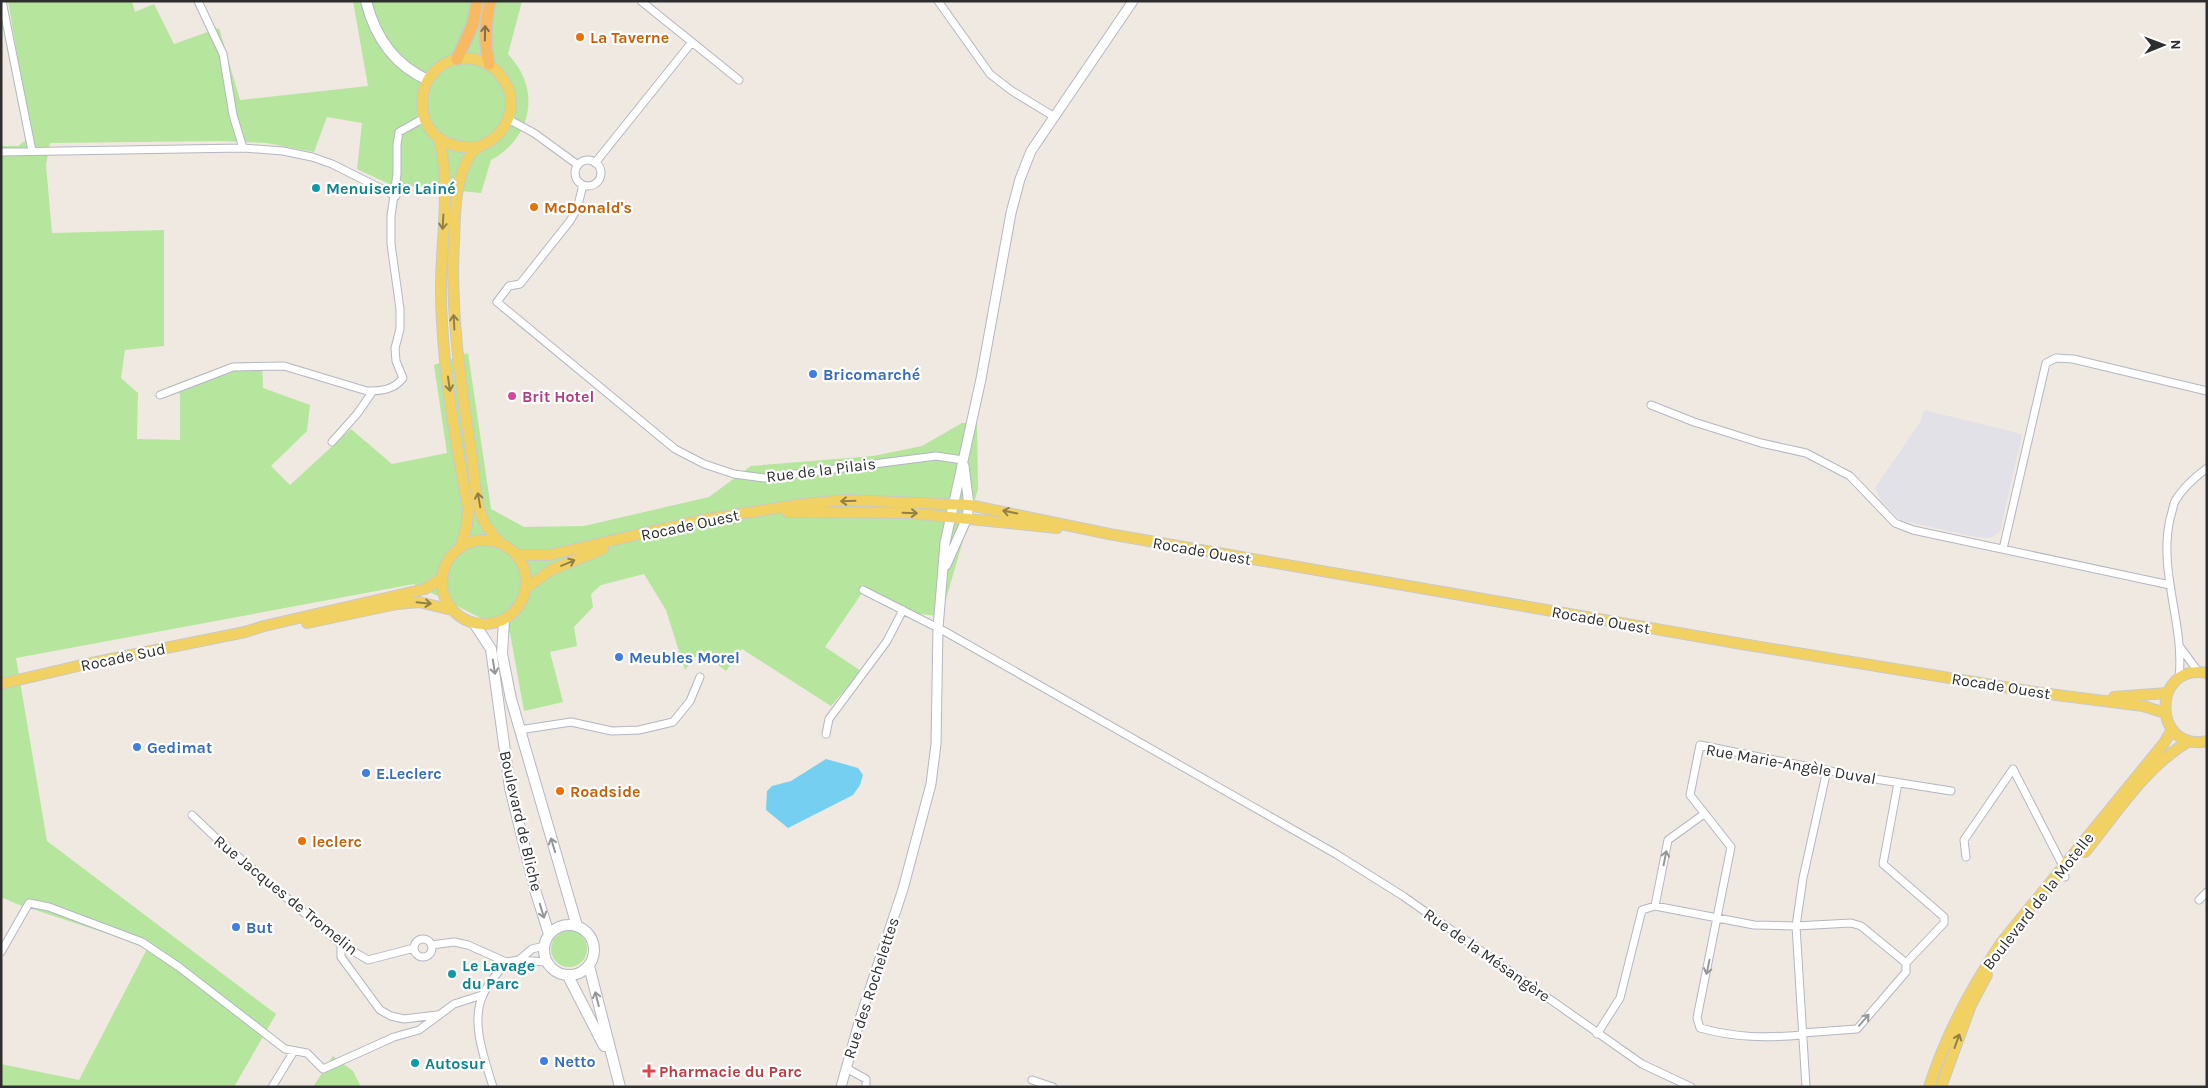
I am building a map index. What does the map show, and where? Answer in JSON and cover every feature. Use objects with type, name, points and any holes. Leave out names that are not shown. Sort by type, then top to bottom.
[{"type":"highway","points":[[457,59],[473,24],[477,1]]},
{"type":"highway","points":[[489,64],[485,47],[485,29],[490,1]]},
{"type":"main road","points":[[366,1],[371,22],[383,45],[412,73],[428,80]]},
{"type":"main road","points":[[439,139],[444,158],[445,180],[441,258],[444,350],[468,508],[467,525],[460,548],[446,566],[443,588],[452,610],[462,618],[474,623],[484,624],[504,620],[515,612],[522,601],[526,588],[526,576],[523,565],[517,555],[500,543],[485,524],[480,507],[456,345],[452,290],[456,210],[460,185],[467,161],[477,147],[501,132],[508,119],[511,104],[509,88],[501,75],[489,64],[474,59],[457,59],[445,64],[428,80],[422,99],[424,118],[430,129],[439,139],[450,145],[464,148],[477,147]]},
{"type":"main road","name":"Rocade Ouest","points":[[517,555],[549,556],[624,540],[701,520],[846,500],[953,500],[1108,534],[1742,644],[2041,693],[2143,706],[2165,714]]},
{"type":"main road","name":"Rocade Ouest","points":[[756,512],[950,515],[1108,534]]},
{"type":"main road","points":[[460,548],[472,542],[486,540],[500,543]]},
{"type":"main road","name":"Rocade Ouest","points":[[526,588],[551,570],[624,540]]},
{"type":"main road","name":"Rocade Sud","points":[[1,684],[63,669],[245,632],[425,589],[443,577]]},
{"type":"main road","name":"Rocade Sud","points":[[245,632],[263,632],[396,604],[420,602],[452,610]]},
{"type":"main road","name":"Boulevard de Bliche","points":[[504,620],[502,638],[503,665],[519,730],[577,926]]},
{"type":"main road","name":"Boulevard de Bliche","points":[[474,623],[491,649],[495,667],[510,788],[536,893],[549,934]]},
{"type":"main road","points":[[2202,671],[2179,678],[2167,693],[2164,703],[2165,714],[2172,730],[2189,741],[2207,741]]},
{"type":"main road","name":"Rocade Ouest","points":[[2096,699],[2167,693]]},
{"type":"main road","name":"Boulevard de la Motelle","points":[[1941,1087],[1959,1034],[1984,979],[2172,730]]},
{"type":"main road","name":"Boulevard de la Motelle","points":[[1929,1087],[1951,1030],[1976,978],[2001,943],[2065,872],[2155,766],[2170,752],[2189,741]]},
{"type":"main road","points":[[562,926],[577,926],[584,929],[592,941],[594,954],[589,966],[583,971],[568,976],[556,972],[546,962],[544,946],[549,934],[562,926]]},
{"type":"main road","points":[[589,966],[620,1087]]},
{"type":"main road","points":[[568,976],[613,1063]]},
{"type":"street","points":[[2,1],[32,150]]},
{"type":"street","points":[[198,1],[223,54],[233,115],[243,148]]},
{"type":"street","points":[[640,1],[739,80]]},
{"type":"street","points":[[938,1],[990,74],[1012,91],[1053,116]]},
{"type":"street","points":[[942,574],[950,515],[981,379],[1011,213],[1020,179],[1031,151],[1053,116],[1132,1]]},
{"type":"street","points":[[595,163],[692,42]]},
{"type":"street","points":[[160,395],[233,367],[284,366],[373,391],[381,391],[398,384],[403,378],[396,361],[395,348],[400,329],[400,309],[391,244],[391,216],[396,196],[397,144],[399,132],[424,118]]},
{"type":"street","points":[[508,119],[534,133],[578,165]]},
{"type":"street","points":[[1,152],[243,148],[283,151],[312,157],[332,164],[396,196]]},
{"type":"street","points":[[584,161],[595,163],[600,169],[599,180],[590,186],[583,185],[576,176],[578,165],[584,161]]},
{"type":"street","name":"Rue de la Pilais","points":[[583,185],[577,209],[570,221],[520,284],[510,286],[496,302],[676,449],[704,464],[734,474],[764,478],[936,456],[963,460]]},
{"type":"street","points":[[2003,549],[2046,363],[2056,358],[2073,359],[2207,391]]},
{"type":"street","points":[[332,442],[357,414],[373,391]]},
{"type":"street","points":[[1651,405],[1694,422],[1752,440],[1806,453],[1850,476],[1895,523],[1913,530],[2170,585]]},
{"type":"street","points":[[942,574],[967,518],[968,503],[963,460]]},
{"type":"street","points":[[2179,678],[2180,646],[2170,585],[2167,534],[2175,501],[2190,480],[2207,468]]},
{"type":"street","name":"Rue des Rochelettes","points":[[841,1087],[903,889],[931,784],[936,744],[938,628],[942,574]]},
{"type":"street","name":"Rue de la Mésangère","points":[[863,590],[938,628],[1283,822],[1404,896],[1642,1064],[1689,1087]]},
{"type":"street","points":[[826,734],[829,718],[886,641],[903,610]]},
{"type":"street","points":[[2180,646],[2202,671]]},
{"type":"street","points":[[519,730],[572,722],[612,731],[639,730],[673,722],[690,701],[700,677]]},
{"type":"street","name":"Rue Marie-Angèle Duval","points":[[1802,1034],[1761,1038],[1729,1036],[1700,1028],[1697,1018],[1731,847],[1690,795],[1700,745],[1827,770],[1951,791]]},
{"type":"street","points":[[1966,857],[1964,840],[2013,769],[2065,872]]},
{"type":"street","points":[[1806,1087],[1796,926],[1803,878],[1827,770]]},
{"type":"street","points":[[1802,1034],[1857,1029],[1906,972],[1906,964],[1944,923],[1944,917],[1884,864],[1898,783]]},
{"type":"street","points":[[1655,906],[1668,840],[1704,814]]},
{"type":"street","name":"Rue Jacques de Tromelin","points":[[192,815],[216,838],[341,944],[368,960],[414,948]]},
{"type":"street","points":[[2199,900],[2207,892]]},
{"type":"street","points":[[1,952],[29,904],[49,907],[142,942],[179,966],[285,1049],[307,1053],[323,1069],[394,1038],[418,1030],[454,1004],[482,995]]},
{"type":"street","points":[[1597,1034],[1620,998],[1642,910],[1655,906],[1718,920],[1754,925],[1858,924],[1906,964]]},
{"type":"street","points":[[421,940],[427,940],[431,946],[431,953],[424,957],[417,955],[414,948],[416,943],[421,940]]},
{"type":"street","points":[[431,946],[454,942],[468,945],[506,962],[519,960],[546,962]]},
{"type":"street","points":[[341,944],[341,957],[380,1010],[391,1016],[404,1019],[437,1015]]},
{"type":"street","points":[[519,960],[532,949],[544,946]]},
{"type":"street","points":[[493,1087],[480,1038],[478,1015],[482,995],[506,962]]},
{"type":"street","points":[[272,1087],[294,1051]]},
{"type":"street","points":[[846,1068],[866,1079],[866,1087]]},
{"type":"street","points":[[1032,1080],[1053,1087]]},
{"type":"shaded area","points":[[1924,410],[2022,434],[2000,531],[1994,536],[1988,538],[1976,537],[1900,520],[1881,500],[1875,488],[1921,421]]},
{"type":"green space","points":[[8,1],[132,1],[135,12],[154,4],[174,44],[219,28],[240,100],[368,86],[353,1],[522,1],[508,54],[522,74],[527,86],[528,111],[519,134],[512,144],[491,160],[481,193],[389,184],[357,169],[362,123],[327,117],[314,152],[266,143],[220,141],[50,143],[46,165],[52,233],[164,230],[164,346],[125,350],[121,378],[138,393],[137,439],[180,440],[180,394],[168,387],[232,363],[262,362],[263,388],[310,405],[307,431],[271,466],[290,485],[351,429],[392,464],[447,453],[434,365],[468,353],[491,509],[524,527],[584,526],[709,497],[751,466],[873,456],[922,446],[962,423],[977,423],[978,489],[941,616],[898,612],[862,593],[825,647],[861,671],[831,706],[742,649],[726,671],[700,651],[685,670],[666,610],[644,574],[601,585],[591,594],[593,607],[574,627],[577,646],[550,652],[563,702],[524,711],[510,633],[414,584],[16,658],[47,841],[276,1014],[234,1087],[1,1087],[1,1064],[79,1080],[148,947],[1,897],[1,146],[18,146],[31,136]]},
{"type":"green space","points":[[569,931],[576,932],[582,936],[586,942],[586,956],[582,962],[576,966],[569,967],[562,966],[556,962],[552,956],[551,949],[552,942],[556,936],[562,932]]},
{"type":"green space","points":[[333,1056],[353,1071],[361,1087],[313,1087]]},
{"type":"water","points":[[826,759],[858,768],[863,775],[860,785],[853,795],[788,828],[766,810],[767,791],[772,786],[791,781]]},
{"type":"place","name":"La Taverne","points":[[580,37]]},
{"type":"place","name":"Menuiserie Lainé","points":[[316,188]]},
{"type":"place","name":"McDonald's","points":[[534,207]]},
{"type":"place","name":"Bricomarché","points":[[813,374]]},
{"type":"place","name":"Brit Hotel","points":[[512,396]]},
{"type":"place","name":"Meubles Morel","points":[[619,657]]},
{"type":"place","name":"Gedimat","points":[[137,747]]},
{"type":"place","name":"E.Leclerc","points":[[366,773]]},
{"type":"place","name":"Roadside","points":[[560,791]]},
{"type":"place","name":"leclerc","points":[[302,841]]},
{"type":"place","name":"But","points":[[236,927]]},
{"type":"place","name":"Le Lavage du Parc","points":[[452,974]]},
{"type":"place","name":"Netto","points":[[544,1061]]},
{"type":"place","name":"Autosur","points":[[415,1063]]},
{"type":"place","name":"Pharmacie du Parc","points":[[649,1071]]}]
